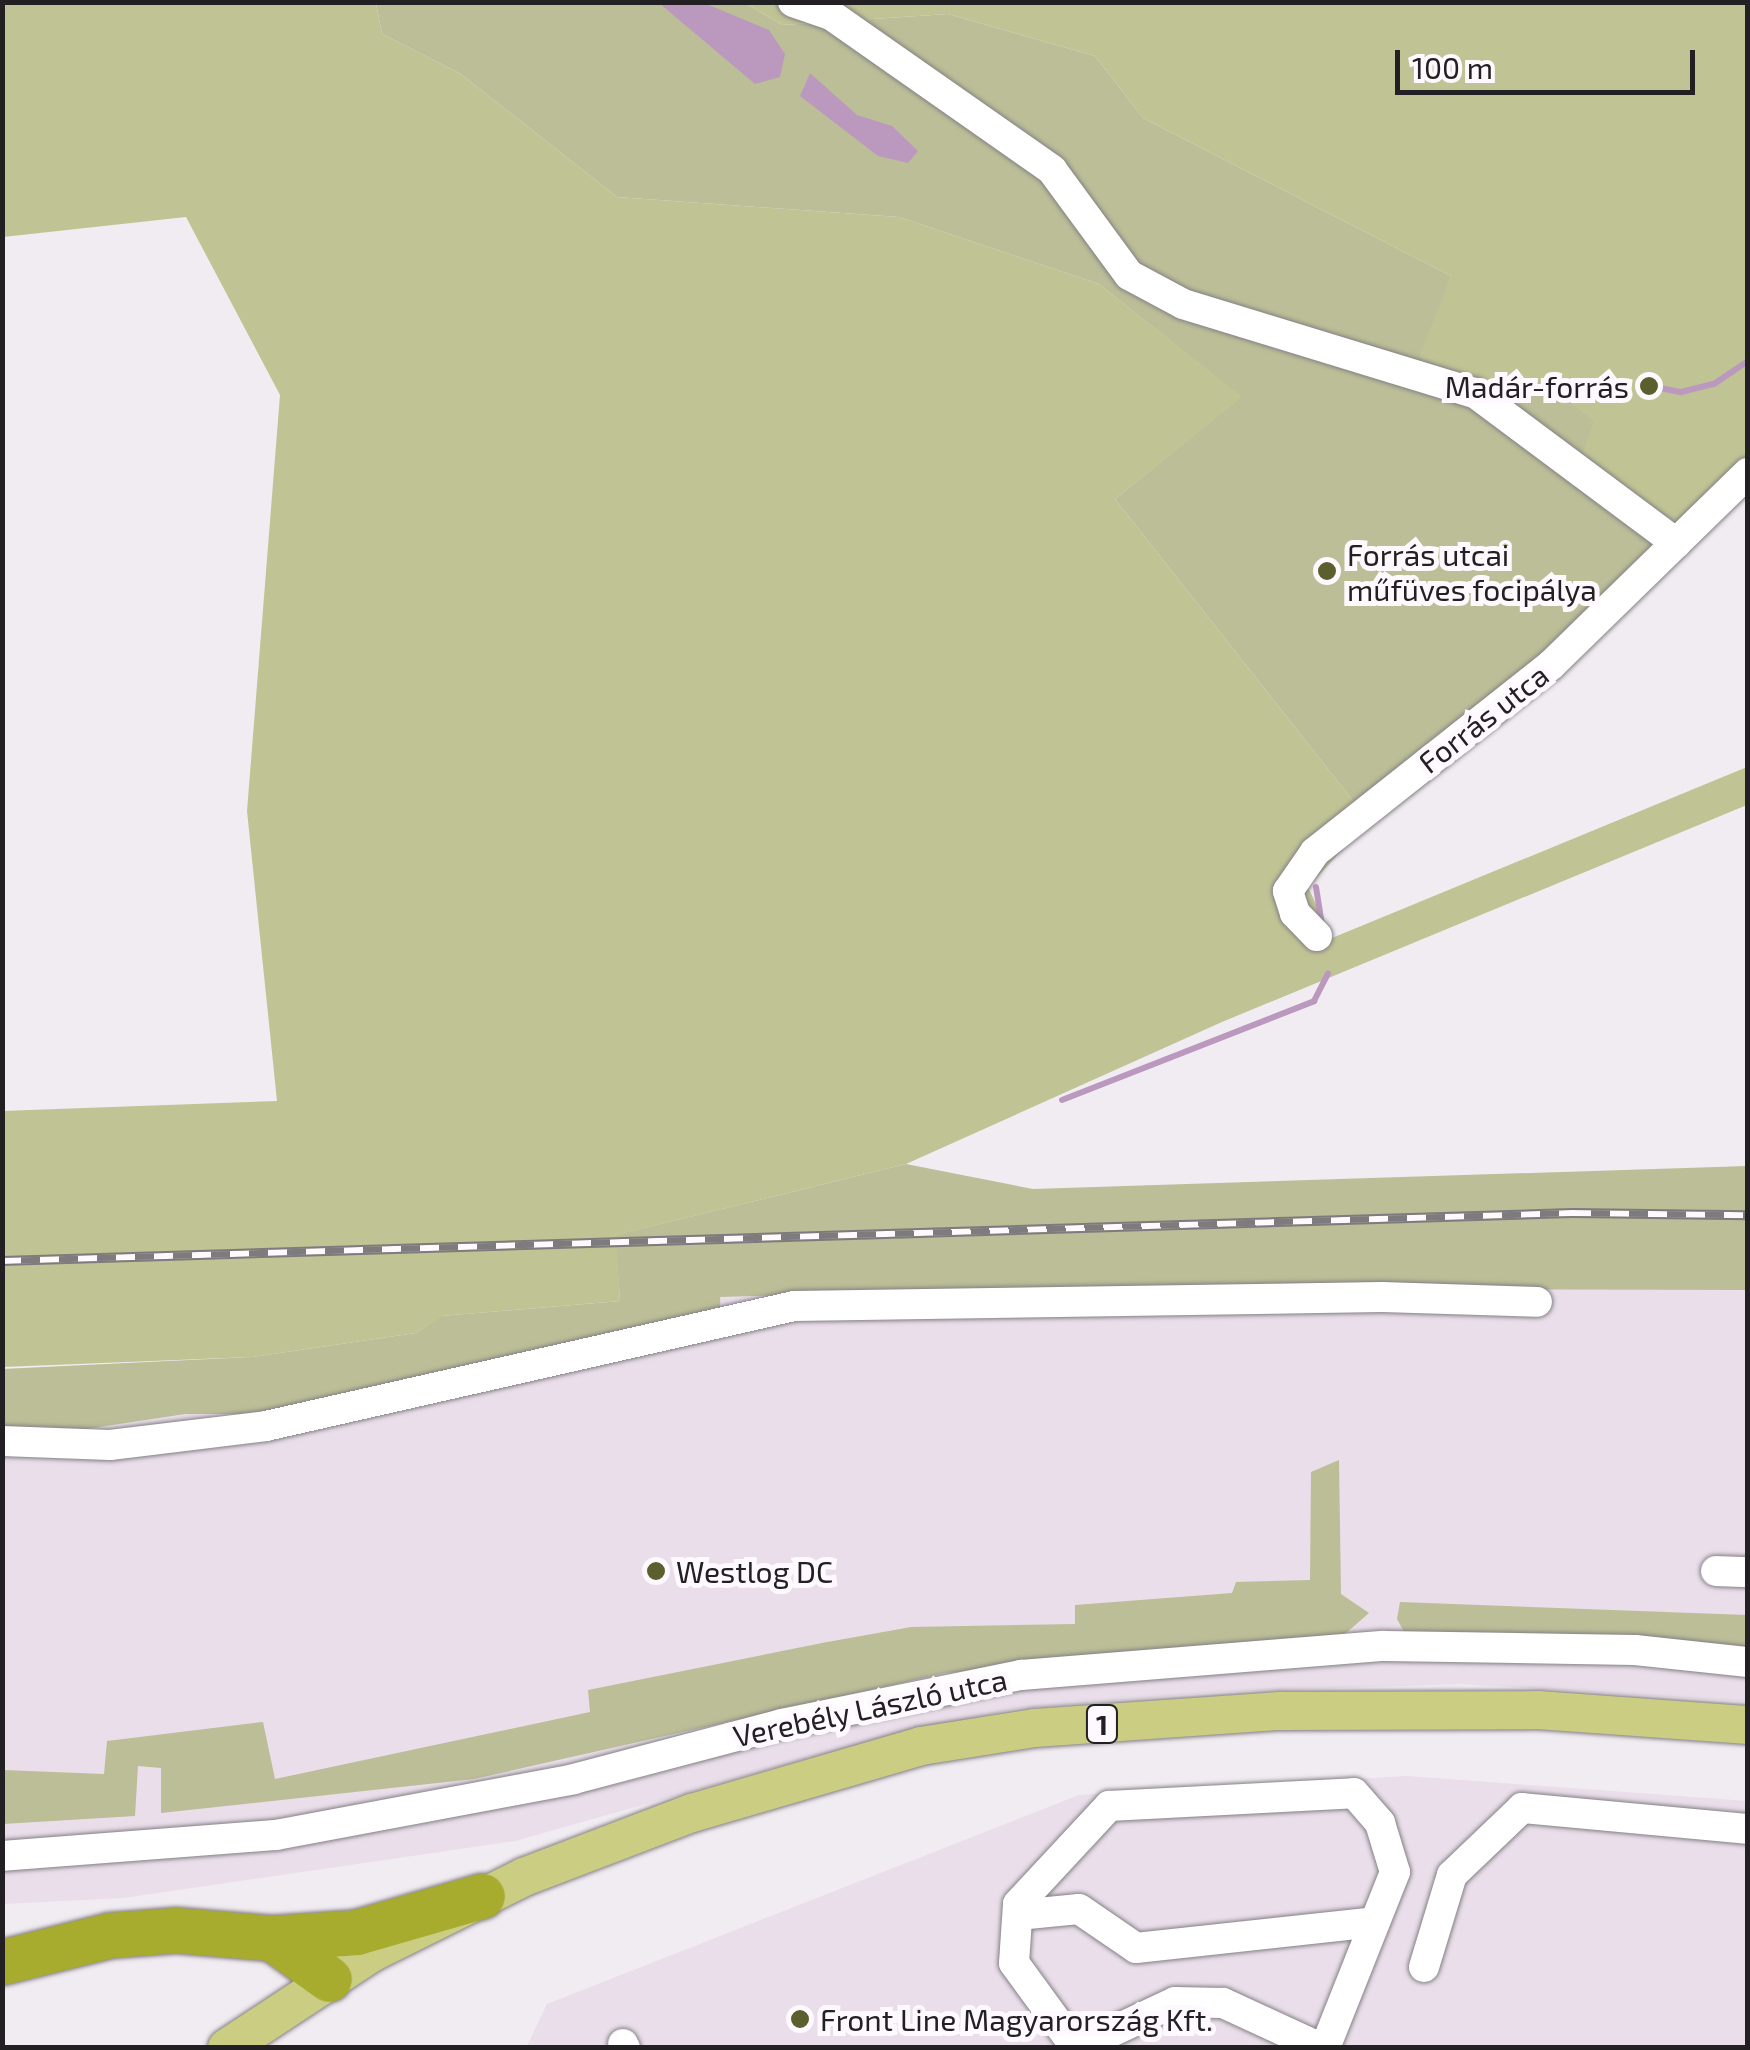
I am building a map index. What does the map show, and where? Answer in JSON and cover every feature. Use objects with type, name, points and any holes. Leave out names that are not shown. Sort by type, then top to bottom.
[{"type":"highway","points":[[2,1962],[110,1936],[176,1930],[272,1938],[357,1932],[482,1896]]},
{"type":"highway","points":[[272,1938],[329,1979]]},
{"type":"main road","name":"1","points":[[232,2044],[329,1979],[482,1896],[594,1848],[778,1785],[980,1735],[1280,1711],[1538,1710],[1748,1725]]},
{"type":"street","points":[[793,2],[831,14],[1052,170],[1129,275],[1183,304],[1442,378],[1497,406],[1676,543]]},
{"type":"street","name":"Forrás utca","points":[[1317,936],[1295,913],[1288,891],[1346,824],[1551,665],[1748,473]]},
{"type":"street","points":[[2,1442],[110,1445],[266,1426],[794,1306],[1382,1296],[1537,1302]]},
{"type":"street","points":[[1716,1570],[1748,1572]]},
{"type":"street","name":"Verebély László utca","points":[[2,1856],[276,1835],[574,1779],[782,1724],[1021,1675],[1384,1646],[1635,1650],[1748,1662]]},
{"type":"street","points":[[1354,1793],[1380,1824],[1395,1872],[1375,1922],[1323,2048],[1223,2004],[1175,2002],[1077,2048],[1014,1963],[1018,1904],[1109,1806],[1354,1793]]},
{"type":"street","points":[[1424,1967],[1452,1874],[1522,1808],[1748,1829]]},
{"type":"street","points":[[1018,1915],[1079,1909],[1136,1948],[1375,1922]]},
{"type":"shaded area","points":[[659,3],[704,3],[769,30],[785,54],[780,77],[755,84]]},
{"type":"shaded area","points":[[810,73],[857,115],[892,126],[918,151],[908,163],[878,156],[800,96]]},
{"type":"shaded area","points":[[1011,1288],[1747,1290],[1747,1702],[1463,1684],[1220,1692],[1014,1709],[891,1735],[515,1841],[123,1898],[3,1904],[3,1369],[252,1357],[720,1297]]},
{"type":"shaded area","points":[[1407,1776],[1747,1801],[1747,2047],[526,2048],[547,2004],[1079,1795]]},
{"type":"green space","points":[[3,3],[376,3],[382,34],[461,74],[617,197],[899,217],[1099,284],[1242,397],[1115,499],[1369,821],[1308,887],[1332,938],[1747,767],[1747,805],[1222,1022],[906,1164],[616,1235],[620,1301],[442,1316],[416,1333],[252,1357],[3,1367],[2,1111],[277,1101],[247,811],[280,395],[186,217],[3,237]]},
{"type":"green space","points":[[376,3],[745,3],[782,25],[948,14],[1095,56],[1143,118],[1451,276],[1439,325],[1747,473],[1369,821],[1115,499],[1241,397],[1099,284],[899,217],[617,197],[461,74],[382,34]]},
{"type":"green space","points":[[745,3],[1747,3],[1747,469],[1684,549],[1572,483],[1594,421],[1540,380],[1502,399],[1419,357],[1451,276],[1143,118],[1095,56],[948,14],[782,25]]},
{"type":"green space","points":[[906,1164],[1033,1189],[1747,1166],[1747,1290],[1011,1288],[720,1297],[721,1321],[280,1414],[185,1414],[60,1433],[3,1431],[3,1369],[252,1357],[416,1333],[441,1316],[620,1301],[615,1235]]},
{"type":"green space","points":[[1339,1460],[1341,1594],[1369,1613],[1329,1648],[1214,1648],[945,1673],[474,1779],[161,1813],[161,1768],[138,1766],[135,1816],[3,1824],[3,1770],[104,1774],[107,1741],[263,1722],[275,1779],[590,1712],[588,1690],[822,1643],[911,1627],[1075,1624],[1075,1605],[1232,1593],[1236,1582],[1310,1580],[1311,1472]]},
{"type":"green space","points":[[1400,1602],[1747,1615],[1747,1664],[1407,1637],[1397,1619]]},
{"type":"waterway","points":[[1649,386],[1681,392],[1714,384],[1748,361]]},
{"type":"waterway","points":[[1316,887],[1322,926]]},
{"type":"waterway","points":[[1062,1100],[1314,1001],[1328,973]]},
{"type":"railway","points":[[2,1261],[1572,1213],[1748,1215]]},
{"type":"place","name":"Madár-forrás","points":[[1649,386]]},
{"type":"place","name":"Forrás utcai műfüves focipálya","points":[[1327,571]]},
{"type":"place","name":"Westlog DC","points":[[656,1571]]},
{"type":"place","name":"Front Line Magyarország Kft.","points":[[800,2019]]}]
